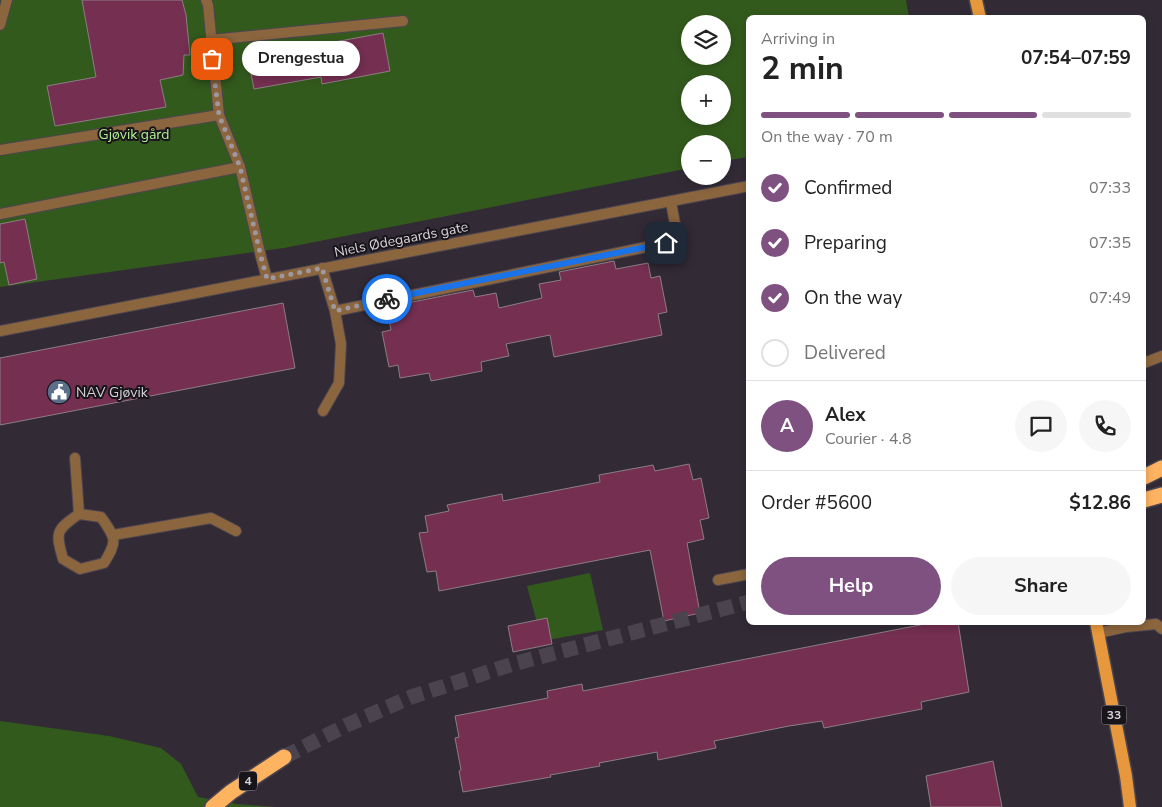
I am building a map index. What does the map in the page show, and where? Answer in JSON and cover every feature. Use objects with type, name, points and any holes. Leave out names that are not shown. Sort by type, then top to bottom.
[{"type":"highway","points":[[1146,476],[1162,468]]},
{"type":"highway","points":[[1146,499],[1162,495]]},
{"type":"highway","name":"4","points":[[213,807],[231,792],[284,757]]},
{"type":"main road","points":[[976,0],[979,15]]},
{"type":"main road","name":"33","points":[[1097,628],[1126,776],[1130,807]]},
{"type":"street","points":[[0,25],[7,0]]},
{"type":"street","points":[[206,0],[219,115],[240,167],[267,279]]},
{"type":"street","points":[[210,40],[403,21]]},
{"type":"street","points":[[0,150],[219,115]]},
{"type":"street","points":[[0,214],[240,167]]},
{"type":"street","name":"Niels Ødegaards gate","points":[[0,331],[746,187]]},
{"type":"street","points":[[335,311],[666,243],[677,235],[671,202]]},
{"type":"street","points":[[322,268],[335,311],[341,344],[339,383],[323,410]]},
{"type":"street","points":[[1146,362],[1162,356]]},
{"type":"street","points":[[75,458],[79,514]]},
{"type":"street","points":[[79,514],[101,518],[113,535],[114,547],[104,563],[80,569],[63,559],[58,539],[62,526],[79,514]]},
{"type":"street","points":[[113,535],[211,518],[236,531]]},
{"type":"street","points":[[718,580],[746,575]]},
{"type":"street","points":[[1097,628],[1156,624],[1162,629]]},
{"type":"green space","name":"Gjøvik gård","points":[[0,0],[906,0],[909,15],[746,15],[746,157],[731,160],[731,135],[681,135],[681,170],[284,248],[0,287]]},
{"type":"green space","points":[[590,573],[603,630],[542,641],[527,586]]},
{"type":"green space","points":[[0,721],[109,736],[161,748],[181,764],[198,797],[237,804],[275,807],[0,807]]},
{"type":"building","points":[[82,0],[182,0],[186,15],[190,55],[184,55],[183,75],[160,80],[166,107],[55,126],[47,86],[96,77]]},
{"type":"building","points":[[383,33],[390,71],[322,84],[321,77],[254,89],[248,58]]},
{"type":"building","points":[[25,219],[37,279],[9,285],[4,262],[0,263],[0,224]]},
{"type":"building","points":[[614,261],[616,269],[648,263],[651,278],[660,276],[667,312],[658,314],[662,335],[554,357],[550,335],[506,344],[509,356],[481,362],[482,371],[431,381],[429,373],[400,378],[398,365],[389,367],[382,332],[391,330],[388,315],[409,310],[407,303],[473,290],[475,297],[496,293],[499,308],[542,298],[539,284],[561,280],[559,272]]},
{"type":"building","points":[[283,303],[295,368],[0,425],[0,358]]},
{"type":"building","points":[[689,464],[693,480],[701,478],[709,518],[700,520],[704,539],[687,543],[700,613],[664,621],[650,550],[439,591],[436,571],[427,572],[419,533],[428,532],[425,516],[449,511],[447,505],[502,494],[503,501],[600,482],[599,475],[653,465],[655,471]]},
{"type":"building","points":[[547,618],[552,644],[513,652],[508,626]]},
{"type":"building","points":[[920,625],[958,625],[969,692],[921,702],[922,709],[824,728],[822,721],[789,726],[714,741],[716,748],[658,760],[657,752],[599,763],[600,766],[550,775],[551,777],[463,792],[455,738],[459,737],[455,716],[548,698],[547,691],[582,684],[583,691]]},
{"type":"building","points":[[993,761],[1002,807],[931,807],[926,776]]},
{"type":"tunnel","points":[[284,757],[347,725],[411,697],[513,664],[746,603]]},
{"type":"way so far","points":[[212,59],[219,115],[240,167],[267,279],[322,268],[335,311],[387,299]]},
{"type":"place","name":"Drengestua","points":[[212,59]]},
{"type":"place","name":"NAV Gjøvik","points":[[59,392]]},
{"type":"route","points":[[387,299],[666,243]]}]
